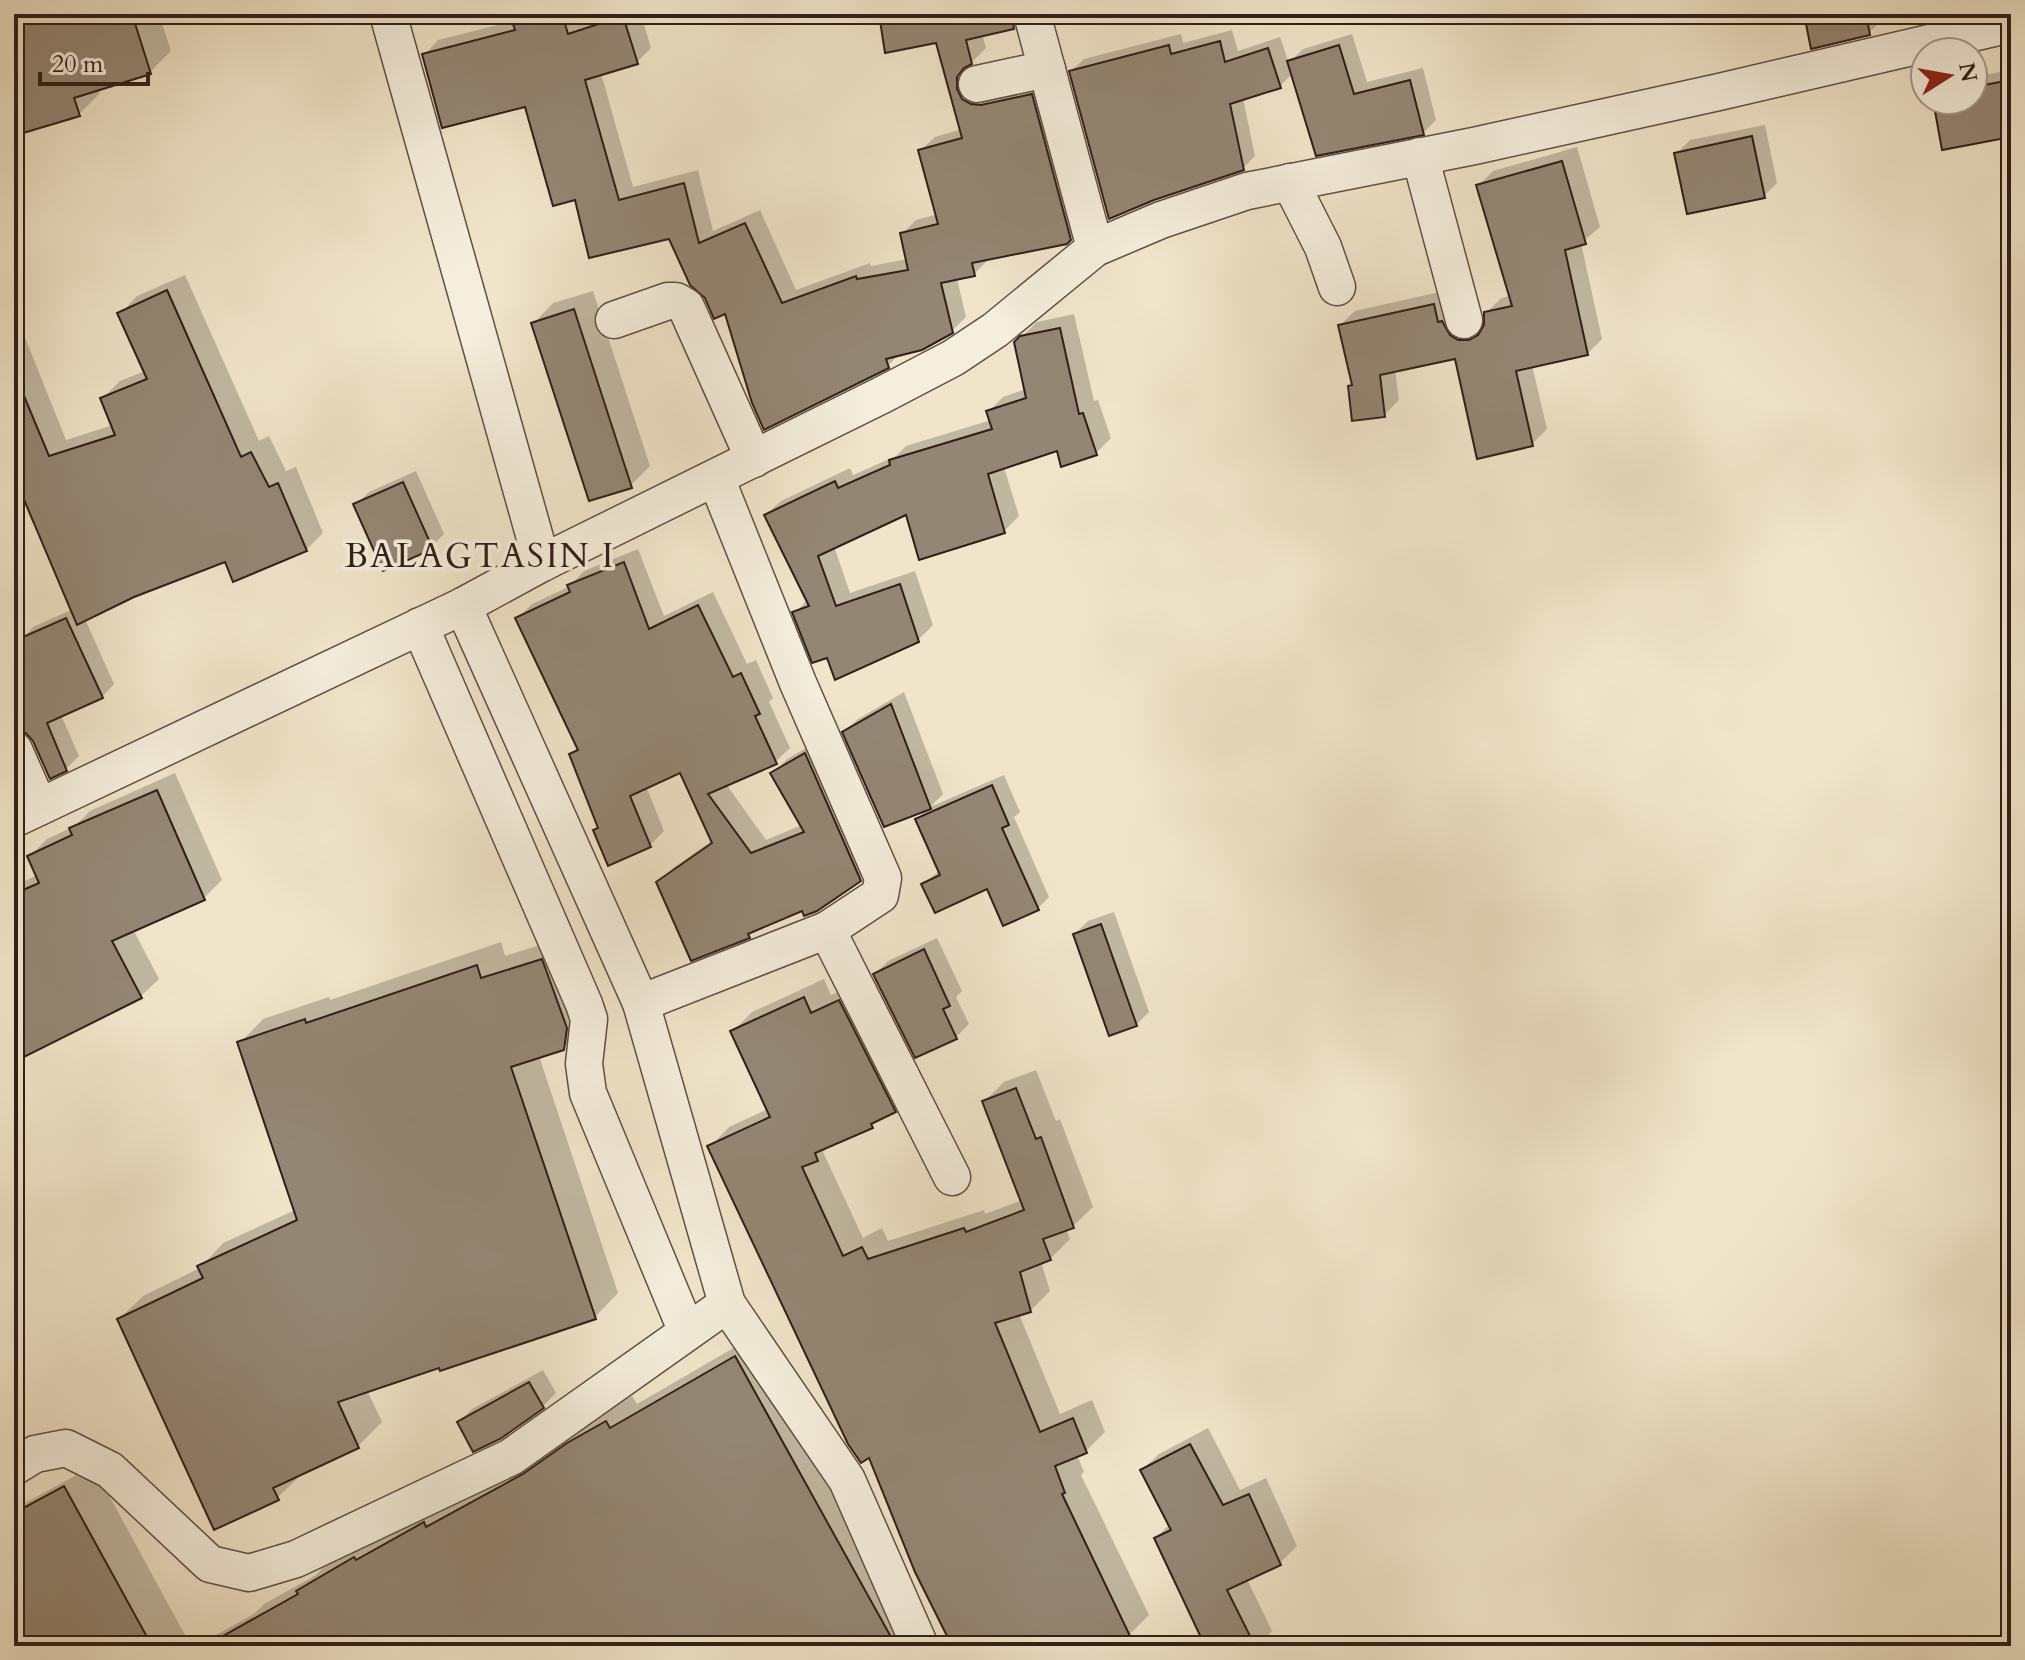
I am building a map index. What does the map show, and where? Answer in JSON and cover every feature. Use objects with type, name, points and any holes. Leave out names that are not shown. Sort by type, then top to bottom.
[{"type":"street","points":[[388,14],[542,563]]},
{"type":"street","points":[[1032,14],[1095,248]]},
{"type":"street","points":[[14,750],[26,813],[463,606],[542,563],[953,358],[995,330],[1095,248],[1161,220],[1247,191],[1420,156],[1947,26],[2011,24]]},
{"type":"street","points":[[977,84],[1047,69]]},
{"type":"street","points":[[1420,156],[1464,320]]},
{"type":"street","points":[[1290,182],[1323,247],[1337,287]]},
{"type":"street","points":[[614,320],[668,301],[676,301],[686,307],[754,459]]},
{"type":"street","points":[[641,1003],[827,930],[880,895],[883,878],[798,683],[716,478]]},
{"type":"street","points":[[463,606],[641,1003],[727,1304],[847,1480],[919,1641]]},
{"type":"street","points":[[420,626],[584,1004],[589,1019],[584,1064],[588,1093],[687,1332]]},
{"type":"street","points":[[827,930],[952,1177]]},
{"type":"street","points":[[14,1467],[35,1454],[66,1448],[110,1470],[210,1564],[249,1573],[296,1559],[511,1457],[727,1304]]},
{"type":"building","points":[[14,14],[132,14],[151,74],[74,98],[80,116],[20,134],[14,114]]},
{"type":"building","points":[[510,14],[562,14],[568,34],[623,16],[638,64],[585,80],[619,200],[684,183],[699,243],[745,223],[782,303],[856,276],[857,279],[908,270],[900,233],[938,224],[918,150],[962,138],[936,43],[885,53],[879,14],[1012,14],[1014,29],[966,40],[972,64],[957,77],[957,89],[962,99],[981,105],[1032,94],[1071,240],[1067,244],[972,263],[975,276],[941,283],[953,333],[922,350],[886,359],[889,368],[764,430],[752,403],[725,314],[714,319],[705,298],[690,285],[669,239],[589,258],[575,200],[553,206],[525,107],[442,128],[422,54],[515,30]]},
{"type":"building","points":[[1804,14],[1866,14],[1870,35],[1811,49]]},
{"type":"building","points":[[1220,41],[1225,62],[1268,48],[1281,88],[1230,104],[1244,170],[1154,200],[1109,219],[1069,71],[1169,45],[1171,54]]},
{"type":"building","points":[[1339,45],[1354,94],[1410,80],[1424,135],[1316,156],[1287,61]]},
{"type":"building","points":[[2011,80],[2011,137],[1942,150],[1936,116],[1989,116],[1989,84]]},
{"type":"building","points":[[1752,136],[1765,198],[1687,214],[1674,153]]},
{"type":"building","points":[[1562,161],[1586,244],[1565,250],[1588,355],[1516,371],[1533,446],[1477,459],[1455,359],[1380,375],[1385,417],[1352,421],[1348,386],[1352,385],[1338,325],[1434,304],[1438,322],[1442,321],[1450,335],[1458,340],[1469,340],[1478,335],[1484,325],[1484,312],[1512,306],[1476,185]]},
{"type":"building","points":[[167,290],[241,457],[251,452],[269,487],[278,483],[307,551],[233,582],[225,562],[134,597],[77,625],[22,495],[14,498],[14,372],[49,456],[115,435],[100,398],[147,379],[117,313]]},
{"type":"building","points":[[574,309],[632,488],[589,501],[531,323]]},
{"type":"building","points":[[1060,328],[1079,414],[1083,413],[1097,455],[1061,467],[1057,451],[988,474],[1005,533],[919,560],[906,515],[818,556],[836,606],[900,584],[919,642],[835,680],[827,658],[812,663],[792,612],[809,606],[764,515],[835,481],[838,488],[890,465],[889,460],[992,429],[986,411],[1026,398],[1014,342],[1020,336]]},
{"type":"building","points":[[403,482],[433,549],[383,571],[353,504]]},
{"type":"building","points":[[624,562],[649,629],[698,605],[733,677],[741,673],[760,714],[755,716],[777,764],[708,794],[751,853],[804,832],[770,773],[805,753],[861,881],[817,911],[804,916],[802,911],[748,934],[750,938],[691,961],[656,882],[712,843],[680,773],[630,796],[651,847],[608,866],[593,830],[598,828],[569,754],[578,750],[515,618],[570,592],[567,585]]},
{"type":"building","points":[[66,618],[103,698],[47,723],[67,771],[50,779],[33,741],[26,733],[14,729],[14,641]]},
{"type":"building","points":[[891,704],[931,809],[884,827],[842,732]]},
{"type":"building","points":[[992,785],[1009,825],[1002,828],[1039,910],[1003,926],[987,889],[935,913],[921,884],[940,875],[915,819]]},
{"type":"building","points":[[157,790],[205,900],[112,941],[142,998],[14,1062],[14,894],[39,883],[27,856],[72,835],[69,828]]},
{"type":"building","points":[[1101,924],[1137,1026],[1109,1036],[1073,934]]},
{"type":"building","points":[[924,949],[950,1006],[943,1009],[957,1039],[915,1058],[873,974]]},
{"type":"building","points":[[542,959],[567,1028],[564,1050],[511,1067],[596,1319],[338,1402],[359,1448],[273,1488],[279,1500],[214,1530],[117,1319],[203,1278],[197,1266],[297,1220],[237,1042],[305,1019],[306,1023],[477,965],[481,978]]},
{"type":"building","points":[[804,997],[811,1013],[839,1000],[896,1112],[871,1124],[873,1128],[815,1153],[818,1161],[802,1167],[843,1256],[862,1247],[868,1259],[964,1228],[966,1232],[1024,1210],[982,1101],[1016,1088],[1036,1139],[1041,1137],[1074,1228],[1043,1239],[1051,1260],[1020,1272],[1031,1312],[995,1323],[1040,1432],[1073,1418],[1087,1453],[1055,1466],[1065,1493],[1062,1494],[1130,1636],[1110,1646],[952,1646],[915,1572],[869,1458],[861,1463],[848,1444],[707,1146],[770,1117],[730,1031]]},
{"type":"building","points":[[735,1356],[896,1646],[205,1646],[298,1594],[296,1591],[354,1557],[356,1560],[424,1522],[426,1527],[523,1474],[567,1443],[606,1421],[610,1428]]},
{"type":"building","points":[[529,1382],[544,1408],[500,1439],[473,1452],[457,1422]]},
{"type":"building","points":[[1190,1444],[1223,1505],[1249,1494],[1281,1565],[1227,1590],[1255,1646],[1205,1646],[1154,1538],[1171,1530],[1140,1470]]},
{"type":"building","points":[[64,1486],[152,1646],[14,1646],[14,1513]]},
{"type":"district","name":"BALAGTASIN I","points":[[480,556]]}]
